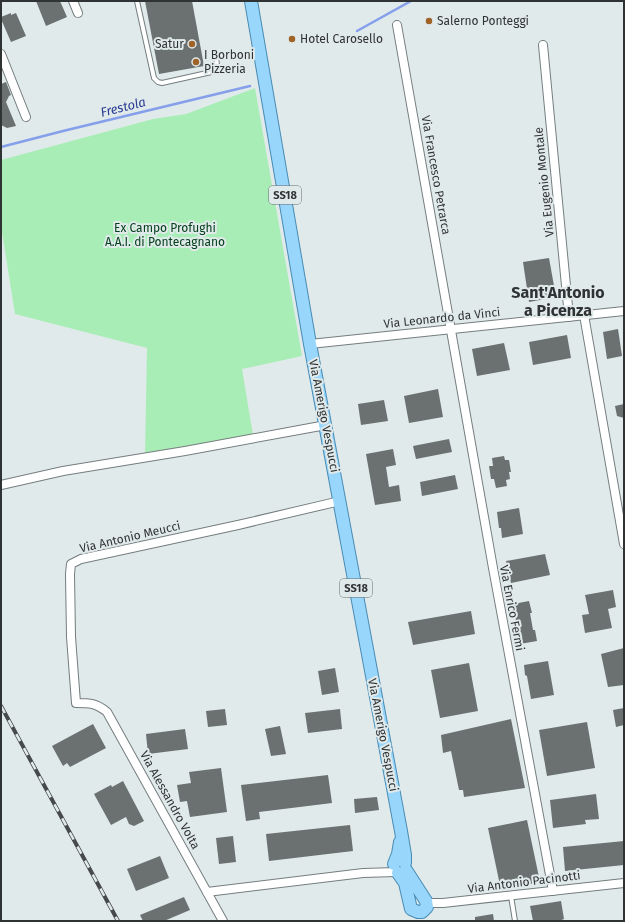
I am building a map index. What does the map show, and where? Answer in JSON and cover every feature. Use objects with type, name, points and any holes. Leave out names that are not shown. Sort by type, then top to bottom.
[{"type":"main road","name":"Via Amerigo Vespucci","points":[[251,1],[310,344],[401,831],[405,855],[399,868]]},
{"type":"main road","name":"SS18","points":[[399,868],[419,913]]},
{"type":"main road","name":"SS18","points":[[399,868],[425,897],[419,913]]},
{"type":"street","points":[[73,1],[78,13]]},
{"type":"street","name":"Via Francesco Petrarca","points":[[396,25],[450,330]]},
{"type":"street","name":"Via Eugenio Montale","points":[[543,45],[569,317]]},
{"type":"street","points":[[1,54],[26,117]]},
{"type":"street","name":"Via Leonardo da Vinci","points":[[310,344],[624,311]]},
{"type":"street","points":[[584,315],[624,544]]},
{"type":"street","name":"Via Enrico Fermi","points":[[450,330],[553,891]]},
{"type":"street","points":[[1,485],[63,471],[186,451],[326,425]]},
{"type":"street","name":"Via Antonio Meucci","points":[[85,703],[76,703],[71,637],[71,564],[81,559],[340,501]]},
{"type":"street","name":"Via Alessandro Volta","points":[[85,703],[92,703],[107,712],[223,921]]},
{"type":"street","points":[[207,892],[379,872],[399,868]]},
{"type":"street","name":"Via Antonio Pacinotti","points":[[419,913],[443,903],[624,883]]},
{"type":"lane","points":[[137,1],[154,78],[158,82],[162,83],[216,71],[216,54]]},
{"type":"lane","points":[[511,896],[514,921]]},
{"type":"green space","name":"Ex Campo Profughi A.A.I. di Pontecagnano","points":[[255,88],[302,356],[242,369],[253,435],[145,454],[147,348],[15,314],[1,226],[1,160],[153,119],[186,114]]},
{"type":"building","points":[[36,1],[60,1],[67,17],[46,26]]},
{"type":"building","points":[[145,1],[192,1],[204,66],[159,74]]},
{"type":"building","points":[[11,13],[11,15],[16,13],[26,36],[11,42],[1,17]]},
{"type":"building","points":[[6,82],[11,95],[6,102],[16,126],[7,128],[1,125],[1,84]]},
{"type":"building","points":[[549,258],[556,297],[529,302],[523,262]]},
{"type":"building","points":[[618,329],[622,356],[607,359],[603,332]]},
{"type":"building","points":[[567,335],[571,358],[533,365],[529,342]]},
{"type":"building","points":[[504,343],[510,370],[477,376],[472,349]]},
{"type":"building","points":[[438,389],[443,417],[409,423],[404,396]]},
{"type":"building","points":[[384,400],[388,421],[361,425],[358,404]]},
{"type":"building","points":[[624,404],[624,418],[617,416],[615,406]]},
{"type":"building","points":[[449,439],[452,452],[416,459],[413,446]]},
{"type":"building","points":[[393,449],[396,465],[386,467],[389,487],[399,485],[401,501],[375,505],[366,454]]},
{"type":"building","points":[[504,456],[505,460],[509,460],[511,472],[509,472],[510,479],[506,480],[507,486],[496,488],[494,479],[491,479],[489,466],[493,466],[492,458]]},
{"type":"building","points":[[455,475],[458,489],[422,496],[420,482]]},
{"type":"building","points":[[519,508],[523,534],[502,538],[497,512]]},
{"type":"building","points":[[545,554],[550,575],[511,583],[506,561]]},
{"type":"building","points":[[613,590],[616,607],[608,609],[612,628],[585,633],[582,615],[589,614],[585,595]]},
{"type":"building","points":[[529,601],[532,613],[530,613],[533,630],[535,630],[537,641],[520,644],[513,604]]},
{"type":"building","points":[[471,611],[475,634],[413,645],[408,622]]},
{"type":"building","points":[[624,648],[624,685],[608,687],[601,654]]},
{"type":"building","points":[[548,661],[554,695],[531,699],[524,665]]},
{"type":"building","points":[[469,663],[478,711],[440,718],[431,670]]},
{"type":"building","points":[[335,668],[339,692],[322,695],[318,671]]},
{"type":"building","points":[[624,708],[624,725],[616,727],[613,710]]},
{"type":"building","points":[[225,709],[227,725],[208,727],[206,711]]},
{"type":"building","points":[[340,709],[342,729],[308,733],[305,713]]},
{"type":"building","points":[[511,719],[525,788],[464,797],[463,790],[459,790],[451,751],[443,753],[441,735]]},
{"type":"building","points":[[587,722],[595,768],[547,776],[539,730]]},
{"type":"building","points":[[93,724],[106,748],[70,767],[67,763],[63,766],[52,746]]},
{"type":"building","points":[[280,726],[286,754],[271,756],[265,729]]},
{"type":"building","points":[[185,729],[188,749],[148,754],[146,734]]},
{"type":"building","points":[[221,768],[227,812],[190,817],[187,801],[180,802],[177,785],[191,783],[189,772]]},
{"type":"building","points":[[328,775],[332,803],[259,812],[260,819],[246,821],[241,785]]},
{"type":"building","points":[[123,781],[144,821],[134,826],[129,824],[126,817],[111,825],[94,794],[111,785],[112,787]]},
{"type":"building","points":[[596,794],[599,819],[585,820],[586,824],[553,828],[550,800]]},
{"type":"building","points":[[377,797],[379,810],[355,813],[354,799]]},
{"type":"building","points":[[527,820],[540,882],[501,890],[488,828]]},
{"type":"building","points":[[350,825],[353,851],[269,861],[266,834]]},
{"type":"building","points":[[233,836],[236,862],[219,864],[216,838]]},
{"type":"building","points":[[624,841],[624,865],[565,871],[563,847]]},
{"type":"building","points":[[160,856],[169,878],[136,891],[127,869]]},
{"type":"building","points":[[184,897],[190,910],[164,921],[143,921],[140,915]]},
{"type":"building","points":[[561,901],[564,919],[559,921],[533,921],[530,906]]},
{"type":"building","points":[[493,914],[494,921],[475,921],[475,917]]},
{"type":"waterway","name":"Frestola","points":[[357,31],[411,1]]},
{"type":"waterway","name":"Frestola","points":[[1,147],[250,86]]},
{"type":"railway","points":[[1,706],[118,921]]},
{"type":"place","name":"Salerno Ponteggi","points":[[429,21]]},
{"type":"place","name":"Hotel Carosello","points":[[292,39]]},
{"type":"place","name":"Satur","points":[[192,44]]},
{"type":"place","name":"I Borboni Pizzeria","points":[[196,62]]},
{"type":"district","name":"Sant'Antonio a Picenza","points":[[558,301]]}]
